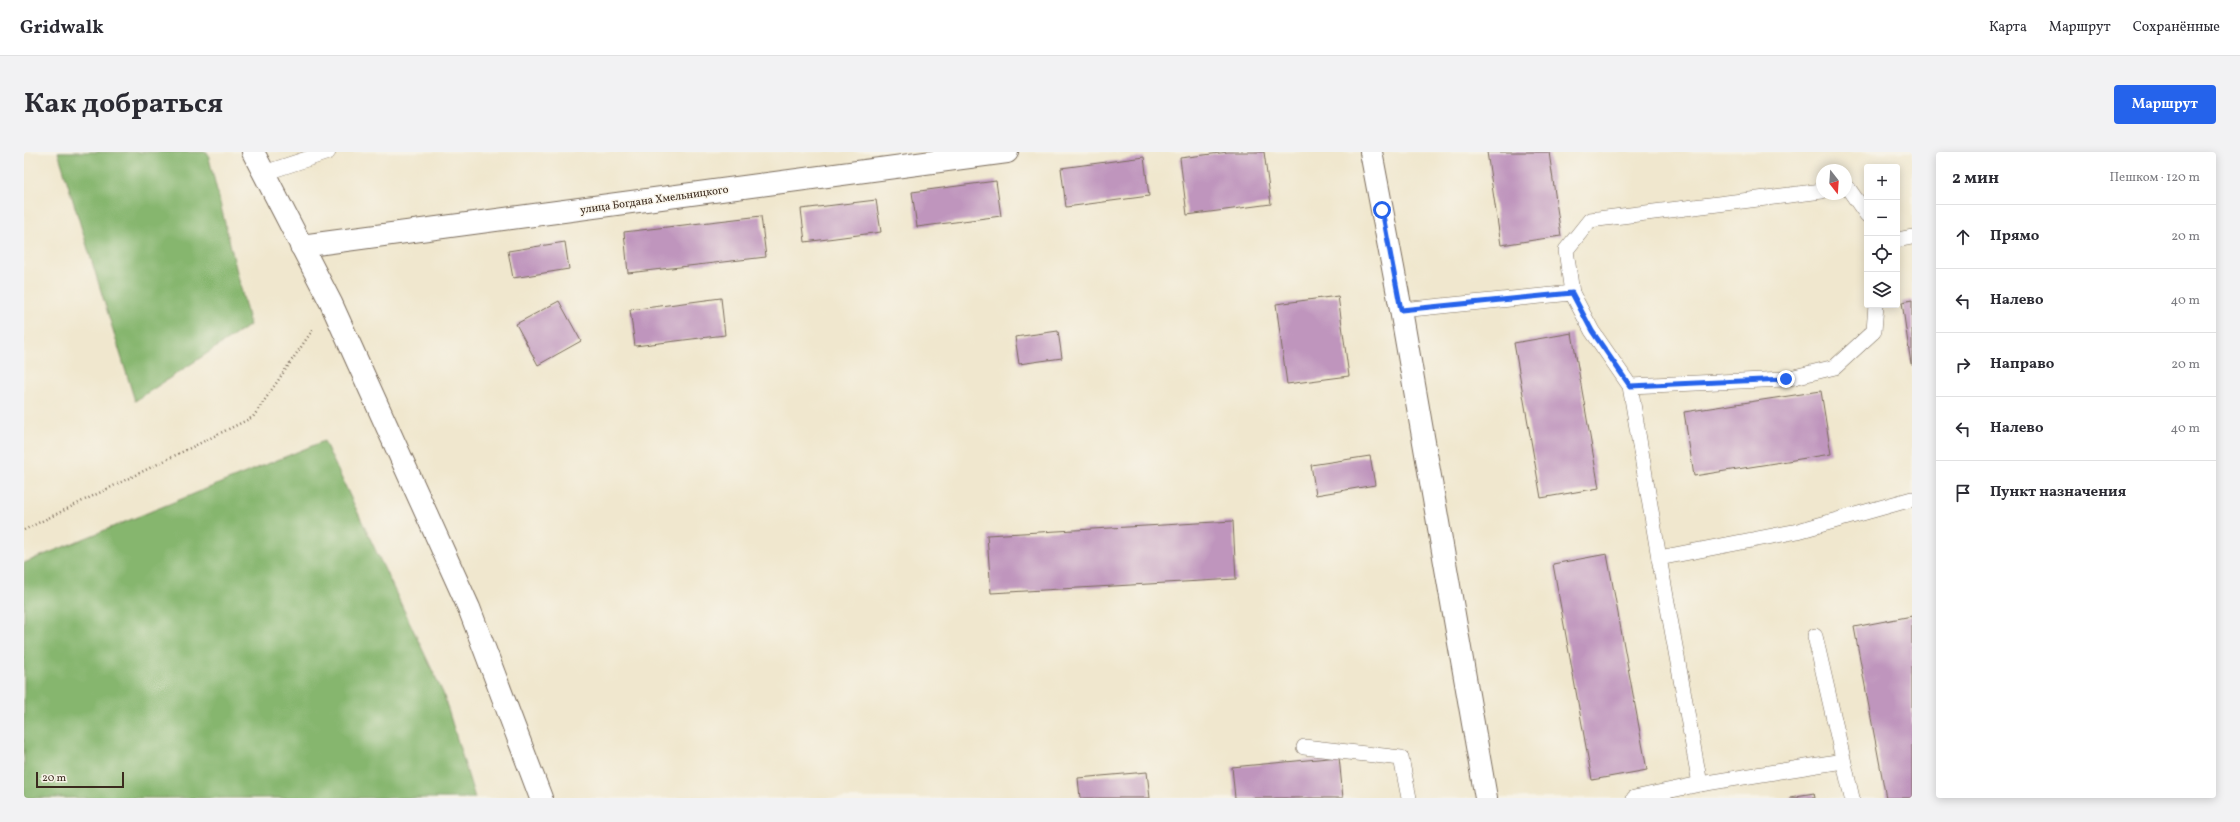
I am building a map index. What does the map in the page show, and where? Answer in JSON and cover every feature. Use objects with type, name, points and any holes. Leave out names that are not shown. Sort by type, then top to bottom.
[{"type":"street","points":[[253,152],[331,303],[469,608],[541,798]]},
{"type":"street","name":"улица Богдана Хмельницкого","points":[[301,246],[1007,152]]},
{"type":"street","points":[[1371,152],[1401,310],[1486,798]]},
{"type":"lane","points":[[264,173],[328,152]]},
{"type":"lane","points":[[1700,784],[1659,558],[1630,386],[1592,331],[1572,293],[1566,250],[1590,220],[1816,192]]},
{"type":"lane","points":[[1852,194],[1864,211]]},
{"type":"lane","points":[[1900,239],[1912,237]]},
{"type":"lane","points":[[1401,310],[1572,293]]},
{"type":"lane","points":[[1630,386],[1786,379],[1835,367],[1874,331],[1876,308]]},
{"type":"lane","points":[[1659,558],[1798,530],[1912,499]]},
{"type":"lane","points":[[1815,636],[1852,798]]},
{"type":"lane","points":[[1304,747],[1401,758],[1409,798]]},
{"type":"lane","points":[[1634,798],[1700,784],[1843,761]]},
{"type":"path","points":[[24,530],[254,417],[331,303]]},
{"type":"green space","points":[[58,152],[207,152],[208,154],[250,325],[135,401]]},
{"type":"green space","points":[[324,441],[443,693],[475,798],[24,798],[24,563]]},
{"type":"building","points":[[1228,152],[1264,152],[1271,204],[1187,215],[1180,158]]},
{"type":"building","points":[[1487,152],[1549,152],[1561,236],[1501,245]]},
{"type":"building","points":[[1144,157],[1149,196],[1066,207],[1061,168]]},
{"type":"building","points":[[996,181],[1001,216],[917,227],[912,192]]},
{"type":"building","points":[[876,200],[881,232],[805,242],[801,209]]},
{"type":"building","points":[[761,216],[766,257],[628,273],[624,232]]},
{"type":"building","points":[[565,242],[569,269],[513,278],[508,251]]},
{"type":"building","points":[[1338,296],[1349,376],[1287,384],[1276,304]]},
{"type":"building","points":[[721,298],[725,335],[635,346],[630,310]]},
{"type":"building","points":[[1912,300],[1912,364],[1911,364],[1902,302]]},
{"type":"building","points":[[559,301],[581,341],[538,365],[516,324]]},
{"type":"building","points":[[1058,331],[1062,358],[1019,364],[1015,337]]},
{"type":"building","points":[[1572,333],[1599,488],[1541,498],[1514,343]]},
{"type":"building","points":[[1821,391],[1831,454],[1694,476],[1684,412]]},
{"type":"building","points":[[1370,456],[1375,485],[1316,495],[1311,465]]},
{"type":"building","points":[[1233,521],[1236,579],[991,593],[987,535]]},
{"type":"building","points":[[1607,554],[1647,770],[1592,780],[1553,564]]},
{"type":"building","points":[[1912,616],[1912,798],[1886,798],[1854,627]]},
{"type":"building","points":[[1339,757],[1343,798],[1235,798],[1232,767]]},
{"type":"building","points":[[1147,772],[1150,798],[1080,798],[1078,778]]},
{"type":"building","points":[[1814,793],[1815,798],[1790,798],[1790,797]]},
{"type":"route","points":[[1382,210],[1401,310],[1572,293],[1592,331],[1630,386],[1786,379]]}]
